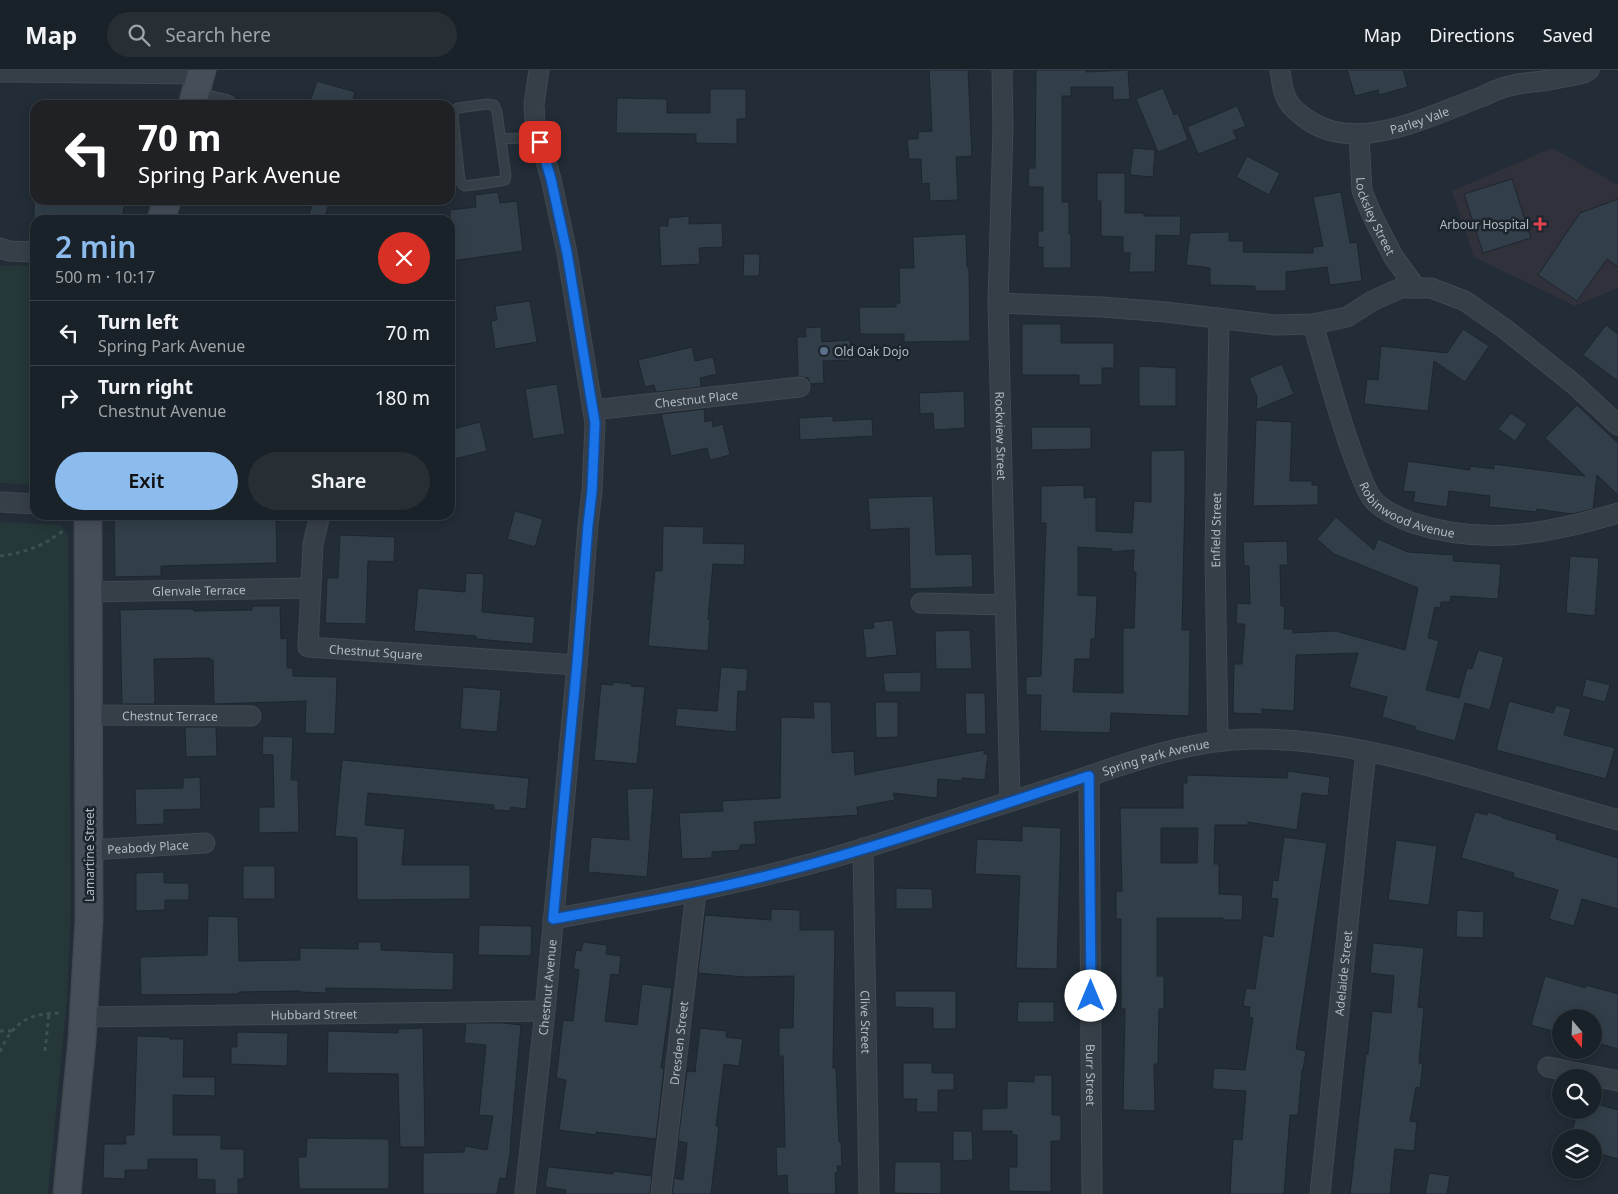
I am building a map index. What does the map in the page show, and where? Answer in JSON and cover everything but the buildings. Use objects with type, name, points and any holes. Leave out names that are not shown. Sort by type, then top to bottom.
[{"type":"street","name":"Chestnut Avenue","points":[[525,1194],[545,1011],[577,664],[592,491],[595,423],[567,253],[551,179],[535,123],[534,104],[539,70]]},
{"type":"street","name":"Rockview Street","points":[[1002,70],[1003,127],[998,303],[1010,801]]},
{"type":"street","name":"Parley Vale","points":[[1280,70],[1282,86],[1288,103],[1300,116],[1321,129],[1339,134],[1358,135],[1391,129],[1428,117],[1509,86],[1564,77],[1584,73],[1589,70]]},
{"type":"street","points":[[0,72],[197,87],[219,100]]},
{"type":"street","name":"Locksley Street","points":[[1358,135],[1362,191],[1372,217],[1393,256],[1416,288]]},
{"type":"street","points":[[0,248],[9,251],[30,252]]},
{"type":"street","points":[[998,303],[1102,307],[1275,325],[1312,324],[1347,317],[1372,301],[1401,288],[1431,288],[1465,301],[1505,328],[1554,368],[1618,425]]},
{"type":"street","name":"Enfield Street","points":[[1218,742],[1215,554],[1219,318]]},
{"type":"street","name":"Robinwood Avenue","points":[[1312,324],[1358,469],[1372,499],[1396,517],[1436,530],[1480,536],[1514,536],[1564,528],[1618,513]]},
{"type":"street","name":"Chestnut Place","points":[[593,410],[800,387]]},
{"type":"street","points":[[0,502],[30,504]]},
{"type":"street","name":"Lamartine Street","points":[[67,1194],[77,1015],[89,935],[88,592],[79,520]]},
{"type":"street","name":"Chestnut Square","points":[[319,520],[313,544],[308,647],[577,664]]},
{"type":"street","name":"Glenvale Terrace","points":[[88,592],[310,588]]},
{"type":"street","points":[[921,603],[1006,605]]},
{"type":"street","name":"Chestnut Terrace","points":[[89,715],[251,716]]},
{"type":"street","name":"Spring Park Avenue","points":[[553,919],[696,892],[785,871],[1178,749],[1218,742],[1254,739],[1285,740],[1366,751],[1434,767],[1618,820]]},
{"type":"street","name":"Adelaide Street","points":[[1320,1194],[1366,751]]},
{"type":"street","name":"Burr Street","points":[[1089,776],[1092,1194]]},
{"type":"street","name":"Peabody Place","points":[[90,850],[205,842]]},
{"type":"street","name":"Clive Street","points":[[863,848],[869,1194]]},
{"type":"street","name":"Dresden Street","points":[[661,1194],[696,892]]},
{"type":"street","name":"Hubbard Street","points":[[77,1015],[545,1011]]},
{"type":"street","points":[[1548,1067],[1618,1081]]},
{"type":"lane","points":[[455,110],[494,105],[502,139],[505,180],[465,186],[462,184],[455,132]]},
{"type":"lane","points":[[502,139],[538,137]]},
{"type":"path","points":[[0,556],[23,552],[52,540],[79,520]]},
{"type":"path","points":[[45,1051],[49,1013]]},
{"type":"path","points":[[0,1052],[13,1031],[30,1017],[49,1013],[77,1015]]},
{"type":"path","points":[[0,1031],[13,1031]]},
{"type":"shaded area","name":"Arbour Hospital","points":[[1552,148],[1618,185],[1618,288],[1575,306],[1474,257],[1452,191]]},
{"type":"shaded area","points":[[30,265],[30,485],[0,483],[0,266]]},
{"type":"shaded area","points":[[0,522],[61,525],[68,536],[71,905],[67,1000],[48,1194],[0,1194]]},
{"type":"place","name":"Arbour Hospital","points":[[1540,224]]},
{"type":"place","name":"Old Oak Dojo","points":[[824,351]]},
{"type":"route","points":[[540,142],[551,179],[567,253],[595,423],[592,491],[553,919],[696,892],[785,871],[1089,776],[1091,996]]}]
